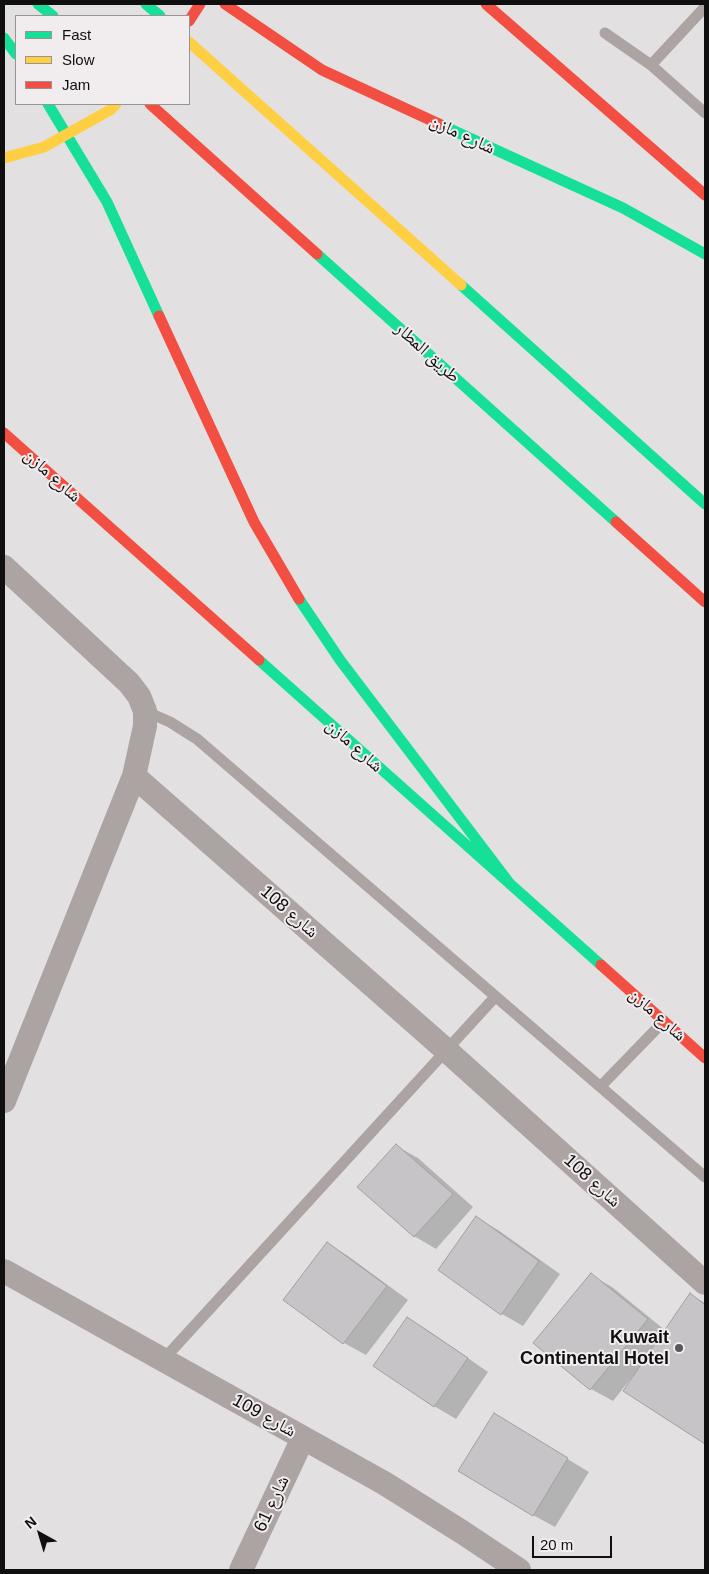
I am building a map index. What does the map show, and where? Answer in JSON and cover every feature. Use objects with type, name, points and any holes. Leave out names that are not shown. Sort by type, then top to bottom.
[{"type":"main road","points":[[38,4],[52,15]]},
{"type":"main road","points":[[146,4],[159,15]]},
{"type":"main road","points":[[190,19],[200,4]]},
{"type":"main road","name":"شارع مازن","points":[[225,4],[322,70],[623,208],[705,254]]},
{"type":"main road","points":[[486,4],[705,195]]},
{"type":"main road","points":[[4,38],[15,53]]},
{"type":"main road","points":[[190,43],[705,504]]},
{"type":"main road","points":[[49,105],[107,202],[254,522],[290,586],[340,660],[510,884]]},
{"type":"main road","points":[[4,158],[44,147],[110,110],[115,105]]},
{"type":"main road","name":"طريق المطار","points":[[151,105],[705,602]]},
{"type":"main road","name":"شارع مازن","points":[[4,433],[705,1058]]},
{"type":"street","points":[[4,567],[130,683],[139,696],[145,711],[145,726],[134,776],[4,1101]]},
{"type":"street","name":"شارع 108","points":[[134,776],[446,1050],[705,1283]]},
{"type":"street","name":"شارع 109","points":[[4,1271],[384,1483],[519,1570]]},
{"type":"street","name":"شارع 61","points":[[240,1570],[303,1438]]},
{"type":"lane","points":[[651,65],[705,7]]},
{"type":"lane","points":[[605,33],[651,65],[705,113]]},
{"type":"lane","points":[[145,711],[170,722],[197,739],[705,1176]]},
{"type":"lane","points":[[163,1360],[495,997]]},
{"type":"lane","points":[[601,1086],[664,1021]]},
{"type":"building","points":[[396,1144],[453,1194],[414,1237],[357,1187]]},
{"type":"building","points":[[476,1216],[539,1261],[501,1315],[438,1270]]},
{"type":"building","points":[[327,1242],[387,1286],[343,1344],[283,1300]]},
{"type":"building","points":[[591,1273],[648,1319],[590,1390],[533,1343]]},
{"type":"building","name":"Kuwait Continental Hotel","points":[[690,1293],[705,1305],[705,1444],[623,1391]]},
{"type":"building","points":[[407,1317],[468,1358],[434,1407],[373,1366]]},
{"type":"building","points":[[494,1413],[568,1458],[533,1516],[458,1471]]},
{"type":"traffic: fast","points":[[38,4],[52,15]]},
{"type":"traffic: fast","points":[[146,4],[159,15]]},
{"type":"traffic: fast","points":[[4,38],[15,53]]},
{"type":"traffic: fast","points":[[49,105],[107,202],[159,316]]},
{"type":"traffic: fast","points":[[439,124],[623,208],[705,254]]},
{"type":"traffic: fast","points":[[317,254],[616,522]]},
{"type":"traffic: fast","points":[[461,285],[705,504]]},
{"type":"traffic: fast","points":[[299,599],[340,660],[510,884]]},
{"type":"traffic: fast","points":[[259,660],[601,965]]},
{"type":"traffic: slow","points":[[190,43],[461,285]]},
{"type":"traffic: slow","points":[[4,158],[44,147],[110,110],[115,105]]},
{"type":"traffic: jam","points":[[190,19],[200,4]]},
{"type":"traffic: jam","points":[[225,4],[322,70],[439,124]]},
{"type":"traffic: jam","points":[[486,4],[705,195]]},
{"type":"traffic: jam","points":[[151,105],[317,254]]},
{"type":"traffic: jam","points":[[159,316],[254,522],[299,599]]},
{"type":"traffic: jam","points":[[4,433],[259,660]]},
{"type":"traffic: jam","points":[[616,522],[705,602]]},
{"type":"traffic: jam","points":[[601,965],[705,1058]]},
{"type":"place","name":"Kuwait Continental Hotel","points":[[679,1348]]}]
